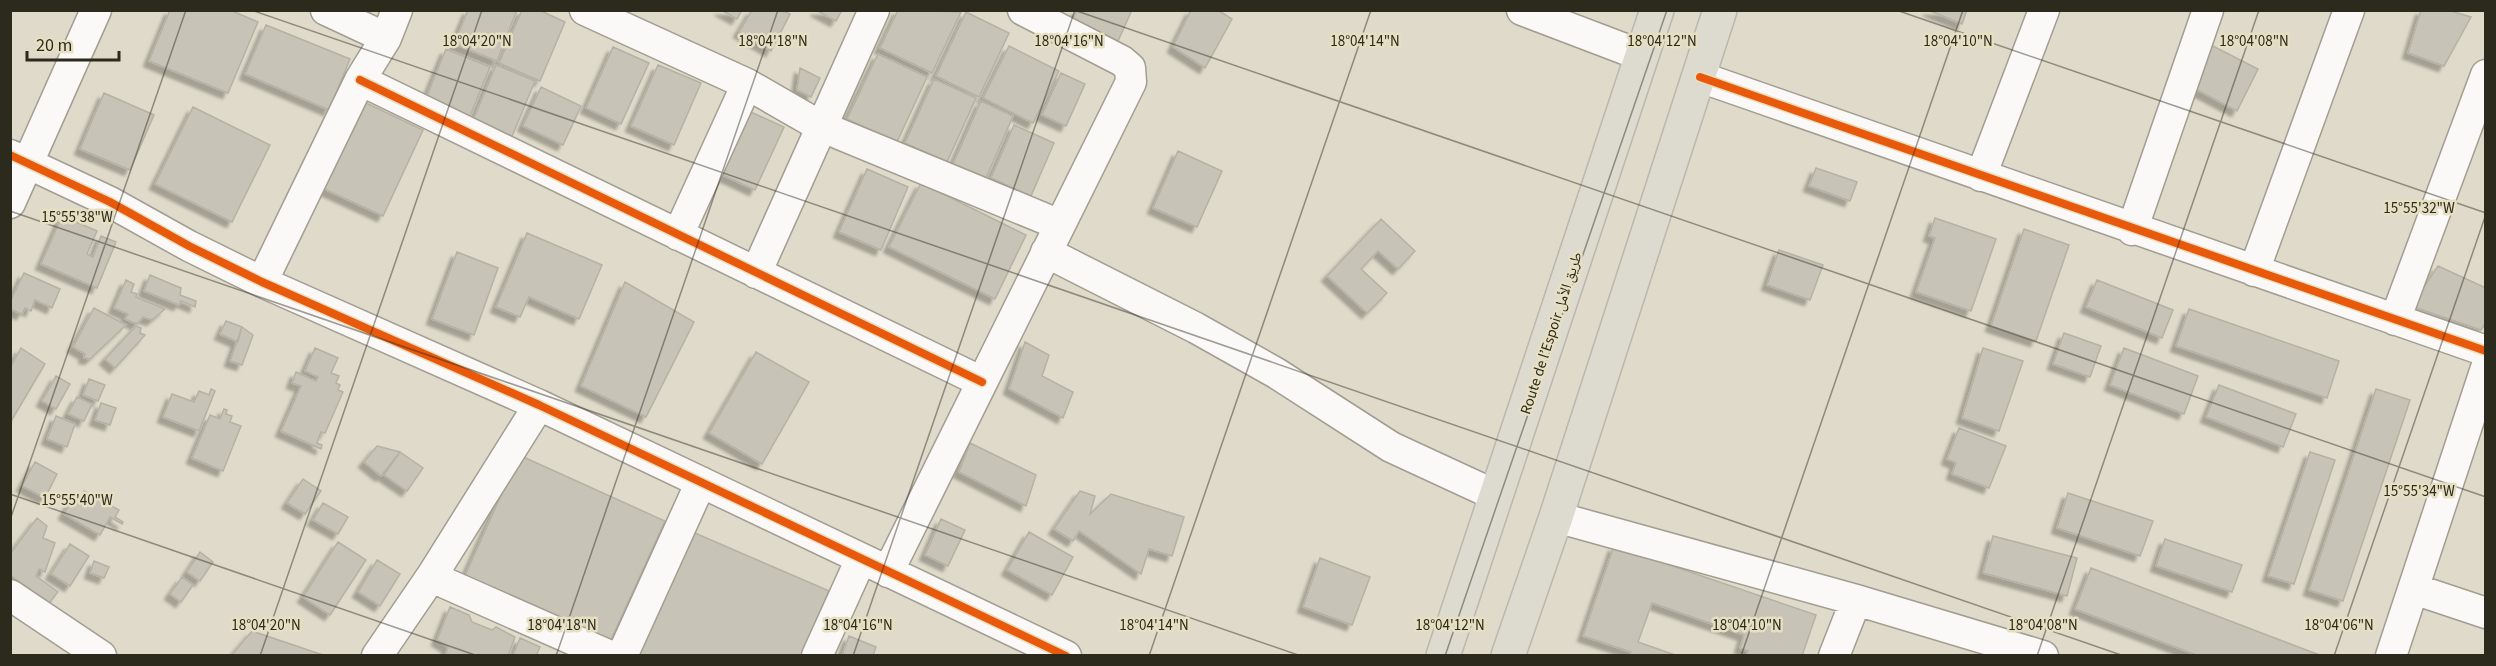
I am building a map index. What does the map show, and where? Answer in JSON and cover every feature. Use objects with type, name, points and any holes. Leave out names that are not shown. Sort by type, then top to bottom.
[{"type":"highway","name":"Route de l’Espoir طريق الأمل","points":[[1443,656],[1657,10]]},
{"type":"highway","points":[[1508,656],[1556,517],[1720,10]]},
{"type":"street","points":[[10,203],[20,159],[96,10]]},
{"type":"street","points":[[326,10],[386,38]]},
{"type":"street","points":[[262,282],[360,80],[386,38],[397,10]]},
{"type":"street","points":[[585,10],[747,84],[820,126],[1060,225]]},
{"type":"street","points":[[756,273],[874,10]]},
{"type":"street","points":[[888,572],[1131,82],[1130,68],[1122,61],[1023,10]]},
{"type":"street","points":[[1522,10],[1643,56]]},
{"type":"street","points":[[1981,176],[2044,10]]},
{"type":"street","points":[[2132,230],[2208,10]]},
{"type":"street","points":[[2254,271],[2349,10]]},
{"type":"street","points":[[2395,320],[2486,75]]},
{"type":"street","points":[[1700,77],[2132,230],[2486,351]]},
{"type":"street","points":[[360,80],[982,382]]},
{"type":"street","points":[[678,235],[747,84]]},
{"type":"street","points":[[20,159],[262,282],[539,405],[1066,656]]},
{"type":"street","points":[[1046,252],[1196,328],[1276,373],[1391,447],[1497,496]]},
{"type":"street","points":[[2391,656],[2486,368]]},
{"type":"street","points":[[377,656],[433,574],[539,405]]},
{"type":"street","points":[[622,656],[701,482]]},
{"type":"street","points":[[1556,517],[1856,600],[2043,656]]},
{"type":"street","points":[[817,656],[861,559]]},
{"type":"street","points":[[433,574],[436,579],[610,656]]},
{"type":"street","points":[[2414,589],[2486,613]]},
{"type":"street","points":[[10,595],[101,656]]},
{"type":"street","points":[[1834,656],[1856,600]]},
{"type":"building","points":[[170,10],[230,10],[258,22],[228,93],[149,61]]},
{"type":"building","points":[[468,10],[517,10],[497,61],[454,44]]},
{"type":"building","points":[[522,10],[539,10],[565,22],[540,81],[499,63]]},
{"type":"building","points":[[721,10],[742,10],[737,19]]},
{"type":"building","points":[[752,10],[781,10],[790,14],[771,51],[739,32]]},
{"type":"building","points":[[816,10],[842,10],[836,21]]},
{"type":"building","points":[[898,10],[961,12],[932,73],[880,48]]},
{"type":"building","points":[[1077,10],[1132,10],[1118,41],[1072,21]]},
{"type":"building","points":[[1191,10],[1218,10],[1232,19],[1205,68],[1173,47]]},
{"type":"building","points":[[1928,10],[1967,10],[1962,24]]},
{"type":"building","points":[[2421,10],[2448,10],[2471,17],[2444,66],[2408,53]]},
{"type":"building","points":[[966,12],[1009,33],[979,97],[936,76]]},
{"type":"building","points":[[266,25],[350,59],[329,110],[245,74]]},
{"type":"building","points":[[2205,42],[2258,69],[2237,111],[2184,83]]},
{"type":"building","points":[[1009,46],[1059,71],[1033,123],[983,98]]},
{"type":"building","points":[[613,47],[649,63],[621,124],[586,108]]},
{"type":"building","points":[[446,49],[490,67],[466,126],[422,108]]},
{"type":"building","points":[[878,54],[927,77],[897,142],[847,119]]},
{"type":"building","points":[[496,65],[535,81],[508,146],[469,130]]},
{"type":"building","points":[[658,65],[701,83],[674,145],[631,126]]},
{"type":"building","points":[[800,68],[820,78],[811,97],[797,90]]},
{"type":"building","points":[[1061,73],[1085,84],[1066,126],[1042,115]]},
{"type":"building","points":[[934,79],[976,98],[947,162],[905,143]]},
{"type":"building","points":[[541,87],[581,106],[563,145],[523,126]]},
{"type":"building","points":[[104,93],[154,115],[130,170],[80,149]]},
{"type":"building","points":[[362,101],[423,130],[383,216],[322,188]]},
{"type":"building","points":[[981,101],[1013,116],[986,178],[953,164]]},
{"type":"building","points":[[193,107],[270,145],[232,222],[155,184]]},
{"type":"building","points":[[744,109],[784,127],[755,190],[716,172]]},
{"type":"building","points":[[1014,125],[1054,143],[1031,196],[991,178]]},
{"type":"building","points":[[1178,151],[1222,171],[1197,227],[1153,208]]},
{"type":"building","points":[[1816,168],[1857,182],[1850,201],[1809,186]]},
{"type":"building","points":[[867,169],[908,187],[881,250],[839,232]]},
{"type":"building","points":[[921,183],[1026,235],[995,299],[889,247]]},
{"type":"building","points":[[62,216],[97,231],[87,254],[93,257],[101,236],[116,242],[97,288],[41,264]]},
{"type":"building","points":[[1935,218],[1996,239],[1971,311],[1916,292],[1935,238],[1929,236]]},
{"type":"building","points":[[1381,219],[1415,251],[1398,269],[1378,251],[1361,269],[1387,293],[1367,313],[1327,276]]},
{"type":"building","points":[[2024,229],[2069,245],[2036,341],[1991,326]]},
{"type":"building","points":[[527,233],[602,265],[579,319],[529,297],[520,317],[496,307]]},
{"type":"building","points":[[1779,250],[1823,265],[1810,300],[1767,285]]},
{"type":"building","points":[[457,252],[498,268],[474,335],[432,319]]},
{"type":"building","points":[[2438,266],[2486,288],[2486,322],[2481,330],[2411,306]]},
{"type":"building","points":[[24,273],[60,289],[52,308],[35,300],[31,311],[25,308],[22,314],[10,309],[10,302]]},
{"type":"building","points":[[150,275],[181,288],[180,295],[196,301],[195,307],[181,301],[179,305],[144,291]]},
{"type":"building","points":[[126,280],[134,284],[131,292],[137,294],[136,297],[165,309],[152,320],[143,317],[137,324],[125,319],[128,314],[114,308]]},
{"type":"building","points":[[2097,280],[2173,310],[2162,338],[2086,307]]},
{"type":"building","points":[[625,282],[694,322],[646,417],[581,386]]},
{"type":"building","points":[[94,308],[126,325],[90,359],[84,358],[85,354],[73,347]]},
{"type":"building","points":[[2189,309],[2339,361],[2327,398],[2176,346]]},
{"type":"building","points":[[226,321],[242,327],[238,342],[220,334]]},
{"type":"building","points":[[136,326],[141,328],[140,333],[145,335],[115,368],[105,359]]},
{"type":"building","points":[[242,327],[253,335],[242,365],[230,361]]},
{"type":"building","points":[[2064,333],[2101,346],[2090,377],[2053,364]]},
{"type":"building","points":[[1025,342],[1049,355],[1042,376],[1073,392],[1063,418],[1009,389]]},
{"type":"building","points":[[21,348],[45,364],[10,423],[10,368]]},
{"type":"building","points":[[315,348],[338,358],[331,373],[339,376],[336,383],[340,385],[338,390],[343,392],[325,433],[321,432],[317,443],[322,445],[321,449],[281,431],[301,386],[292,383],[296,372],[316,381],[318,377],[305,371]]},
{"type":"building","points":[[1983,348],[2023,361],[1999,431],[1962,418]]},
{"type":"building","points":[[2124,348],[2198,376],[2184,414],[2110,385]]},
{"type":"building","points":[[756,352],[809,382],[762,464],[709,433]]},
{"type":"building","points":[[56,376],[70,384],[56,409],[42,401]]},
{"type":"building","points":[[89,379],[105,385],[98,401],[83,395]]},
{"type":"building","points":[[2219,385],[2296,414],[2283,447],[2206,417]]},
{"type":"building","points":[[211,389],[215,391],[199,431],[163,417],[172,394],[194,402],[199,391],[209,395]]},
{"type":"building","points":[[2376,389],[2410,400],[2343,601],[2309,590]]},
{"type":"building","points":[[77,397],[92,404],[84,421],[68,414]]},
{"type":"building","points":[[101,403],[116,408],[110,425],[95,420]]},
{"type":"building","points":[[224,409],[227,410],[226,414],[232,416],[230,422],[241,426],[223,471],[192,458],[210,415],[220,419]]},
{"type":"building","points":[[56,416],[75,424],[67,447],[47,439]]},
{"type":"building","points":[[1959,428],[2006,446],[1989,488],[1952,474],[1956,463],[1947,459]]},
{"type":"building","points":[[970,443],[1036,475],[1026,506],[959,472]]},
{"type":"building","points":[[377,446],[400,452],[381,476],[364,462]]},
{"type":"building","points":[[400,452],[423,468],[407,491],[384,475]]},
{"type":"building","points":[[2310,452],[2335,460],[2294,584],[2268,576]]},
{"type":"building","points":[[519,455],[665,521],[610,642],[464,578]]},
{"type":"building","points":[[35,462],[57,474],[45,498],[22,486]]},
{"type":"building","points":[[303,479],[321,491],[305,514],[287,503]]},
{"type":"building","points":[[84,491],[119,510],[115,517],[123,522],[122,524],[110,517],[100,535],[64,514],[71,501],[77,504]]},
{"type":"building","points":[[1080,491],[1095,496],[1090,514],[1111,494],[1184,517],[1172,556],[1149,549],[1141,574],[1079,531],[1073,541],[1054,529]]},
{"type":"building","points":[[2068,493],[2153,521],[2140,556],[2057,528]]},
{"type":"building","points":[[323,503],[348,517],[338,534],[313,520]]},
{"type":"building","points":[[37,518],[47,526],[43,538],[55,543],[45,572],[39,569],[36,576],[58,592],[49,603],[10,575],[10,554]]},
{"type":"building","points":[[941,519],[965,530],[948,566],[925,555]]},
{"type":"building","points":[[681,527],[829,591],[801,656],[642,656],[628,649]]},
{"type":"building","points":[[1029,532],[1073,557],[1052,595],[1007,570]]},
{"type":"building","points":[[1993,536],[2077,558],[2067,596],[1983,573]]},
{"type":"building","points":[[2165,539],[2242,565],[2232,592],[2156,566]]},
{"type":"building","points":[[338,542],[366,560],[330,615],[303,597]]},
{"type":"building","points":[[70,544],[89,556],[70,586],[51,574]]},
{"type":"building","points":[[1614,546],[1816,615],[1802,656],[1746,656],[1748,651],[1740,648],[1744,635],[1652,603],[1638,642],[1678,656],[1629,656],[1631,652],[1583,636]]},
{"type":"building","points":[[200,552],[213,562],[200,581],[187,572]]},
{"type":"building","points":[[1320,558],[1370,577],[1352,625],[1303,607]]},
{"type":"building","points":[[377,560],[400,574],[380,606],[358,592]]},
{"type":"building","points":[[94,561],[109,567],[104,578],[90,573]]},
{"type":"building","points":[[2091,568],[2322,656],[2199,656],[2075,609]]},
{"type":"building","points":[[182,577],[193,585],[181,602],[170,594]]},
{"type":"building","points":[[450,607],[469,615],[472,622],[492,630],[496,627],[515,637],[508,656],[445,656],[448,647],[437,640]]},
{"type":"building","points":[[252,631],[326,656],[231,656]]},
{"type":"building","points":[[849,636],[876,647],[873,656],[842,656]]},
{"type":"building","points":[[520,638],[540,647],[536,656],[513,656]]},
{"type":"cycle path","points":[[1700,77],[2486,351]]},
{"type":"cycle path","points":[[360,80],[982,382]]},
{"type":"cycle path","points":[[10,155],[110,202],[189,246],[262,282],[539,405],[1066,656]]}]
